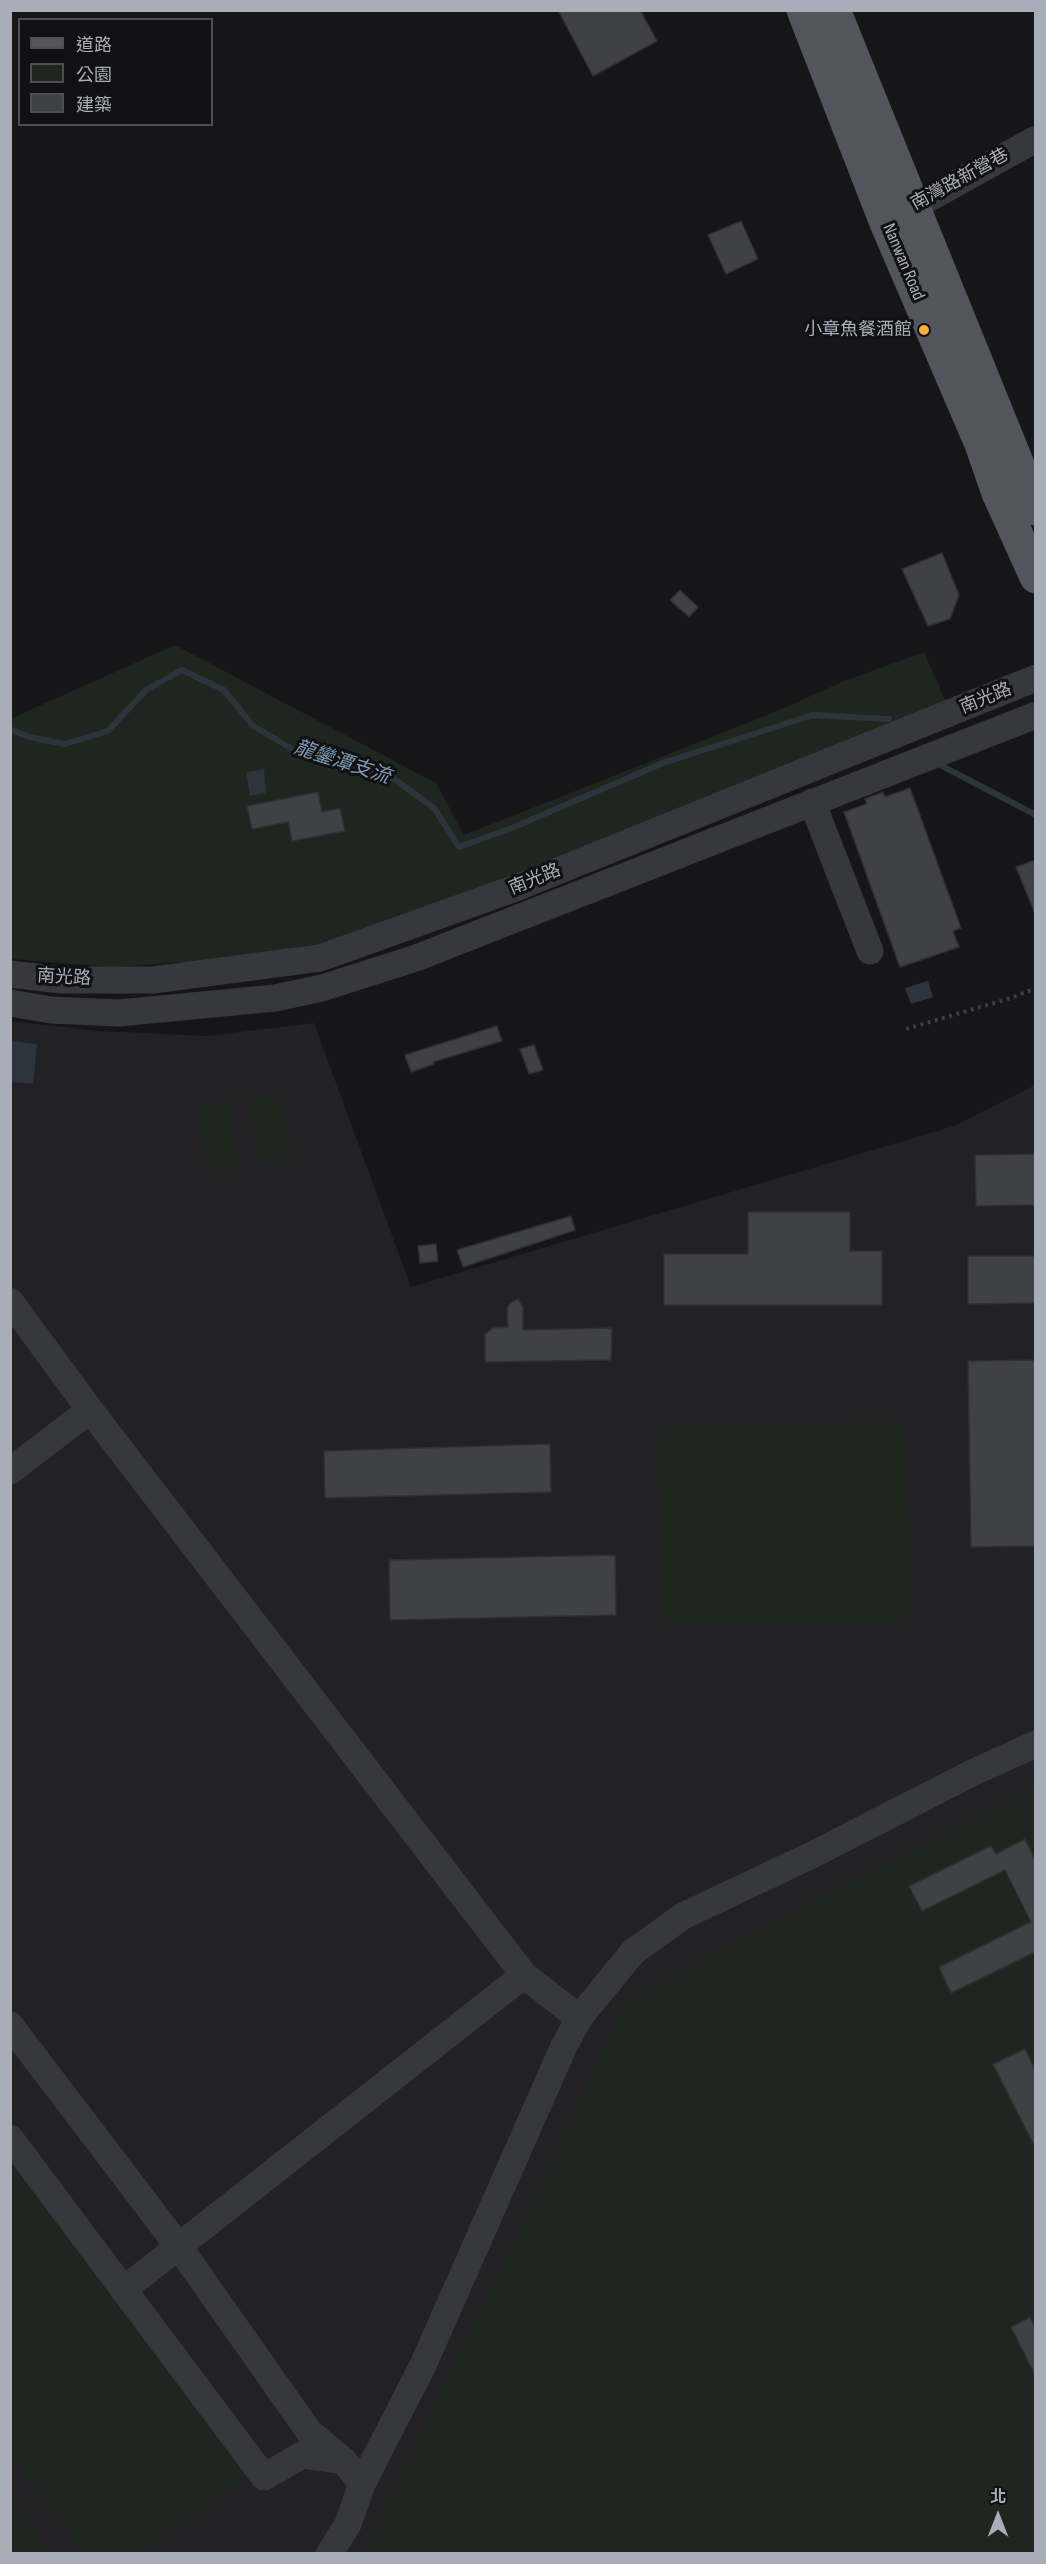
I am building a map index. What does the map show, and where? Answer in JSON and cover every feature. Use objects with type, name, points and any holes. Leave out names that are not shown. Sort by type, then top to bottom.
[{"type":"main road","name":"Nanwan Road","points":[[803,10],[886,222],[1035,577]]},
{"type":"main road","name":"Nanwan Road","points":[[834,10],[1035,509]]},
{"type":"street","name":"南灣路新營巷","points":[[886,222],[1035,139]]},
{"type":"street","name":"南光路","points":[[10,974],[61,980],[153,980],[320,958],[513,889],[1035,678]]},
{"type":"street","name":"南光路","points":[[10,1003],[51,1010],[119,1013],[275,998],[322,988],[436,950],[1035,714]]},
{"type":"street","points":[[812,802],[870,951]]},
{"type":"street","points":[[10,1301],[90,1410],[524,1975],[579,2018]]},
{"type":"street","points":[[10,1471],[90,1410]]},
{"type":"street","points":[[329,2553],[348,2524],[362,2484],[423,2365],[564,2046],[579,2018],[633,1952],[683,1916],[812,1855],[974,1772],[1035,1744]]},
{"type":"street","points":[[123,2290],[524,1975]]},
{"type":"street","points":[[10,2025],[179,2247],[310,2433],[344,2461],[362,2484]]},
{"type":"street","points":[[10,2138],[264,2476],[302,2455],[344,2461]]},
{"type":"path","points":[[906,1029],[1011,998],[1035,988]]},
{"type":"shaded area","points":[[264,769],[266,793],[250,796],[246,772]]},
{"type":"shaded area","points":[[928,981],[933,997],[911,1004],[905,988]]},
{"type":"shaded area","points":[[11,1021],[99,1031],[207,1036],[314,1023],[411,1287],[954,1126],[1035,1085],[1035,2553],[11,2554]]},
{"type":"shaded area","points":[[12,1041],[37,1044],[33,1084],[11,1082]]},
{"type":"green space","points":[[175,645],[436,783],[464,835],[775,712],[844,681],[924,652],[946,702],[421,911],[319,944],[230,959],[112,967],[11,959],[10,719]]},
{"type":"green space","points":[[281,1094],[291,1161],[259,1166],[249,1099]]},
{"type":"green space","points":[[229,1102],[239,1169],[208,1173],[198,1106]]},
{"type":"green space","points":[[897,1423],[907,1437],[910,1616],[900,1626],[671,1626],[661,1617],[658,1435],[670,1425]]},
{"type":"green space","points":[[1035,1786],[1035,2553],[364,2554],[629,1998]]},
{"type":"green space","points":[[11,2158],[250,2474],[144,2553],[85,2553],[11,2456]]},
{"type":"green space","points":[[11,2501],[52,2553],[11,2553]]},
{"type":"building","points":[[558,10],[640,10],[657,41],[593,76]]},
{"type":"building","points":[[741,221],[758,259],[726,274],[708,235]]},
{"type":"building","points":[[942,553],[959,595],[950,619],[928,626],[902,569]]},
{"type":"building","points":[[680,590],[698,607],[689,617],[670,600]]},
{"type":"building","points":[[910,788],[961,928],[953,931],[959,947],[900,967],[844,812],[867,804],[865,799],[883,792],[885,797]]},
{"type":"building","points":[[318,792],[322,812],[340,808],[345,831],[292,841],[288,822],[252,829],[247,806]]},
{"type":"building","points":[[1035,860],[1035,914],[1016,867]]},
{"type":"building","points":[[497,1026],[502,1041],[433,1062],[434,1064],[411,1072],[405,1055]]},
{"type":"building","points":[[534,1045],[543,1070],[529,1074],[520,1049]]},
{"type":"building","points":[[1035,1154],[1035,1205],[976,1206],[975,1155]]},
{"type":"building","points":[[748,1212],[850,1212],[850,1251],[882,1251],[882,1305],[664,1305],[664,1254],[748,1254]]},
{"type":"building","points":[[571,1216],[575,1230],[463,1267],[457,1250]]},
{"type":"building","points":[[436,1244],[438,1261],[420,1263],[418,1246]]},
{"type":"building","points":[[968,1256],[1035,1256],[1035,1303],[968,1304]]},
{"type":"building","points":[[518,1299],[523,1307],[523,1330],[612,1328],[611,1360],[485,1362],[485,1334],[493,1328],[508,1327],[507,1309],[510,1303]]},
{"type":"building","points":[[1035,1360],[1035,1546],[971,1547],[968,1361]]},
{"type":"building","points":[[550,1444],[551,1492],[325,1498],[324,1451]]},
{"type":"building","points":[[615,1555],[616,1615],[390,1620],[389,1560]]},
{"type":"building","points":[[1025,1839],[1035,1860],[1035,1952],[951,1993],[939,1967],[1031,1922],[1005,1870],[922,1911],[909,1886],[991,1846],[996,1854]]},
{"type":"building","points":[[1025,2049],[1035,2070],[1035,2147],[993,2064]]},
{"type":"building","points":[[1030,2317],[1035,2328],[1035,2375],[1011,2327]]},
{"type":"waterway","name":"龍鑾潭支流","points":[[10,729],[29,737],[65,744],[108,731],[146,690],[182,670],[224,690],[253,726],[301,754],[390,776],[434,808],[459,847],[512,828],[663,763],[813,715],[889,719]]},
{"type":"waterway","name":"龍鑾潭支流","points":[[942,766],[1036,815]]},
{"type":"place","name":"小章魚餐酒館","points":[[924,330]]}]
